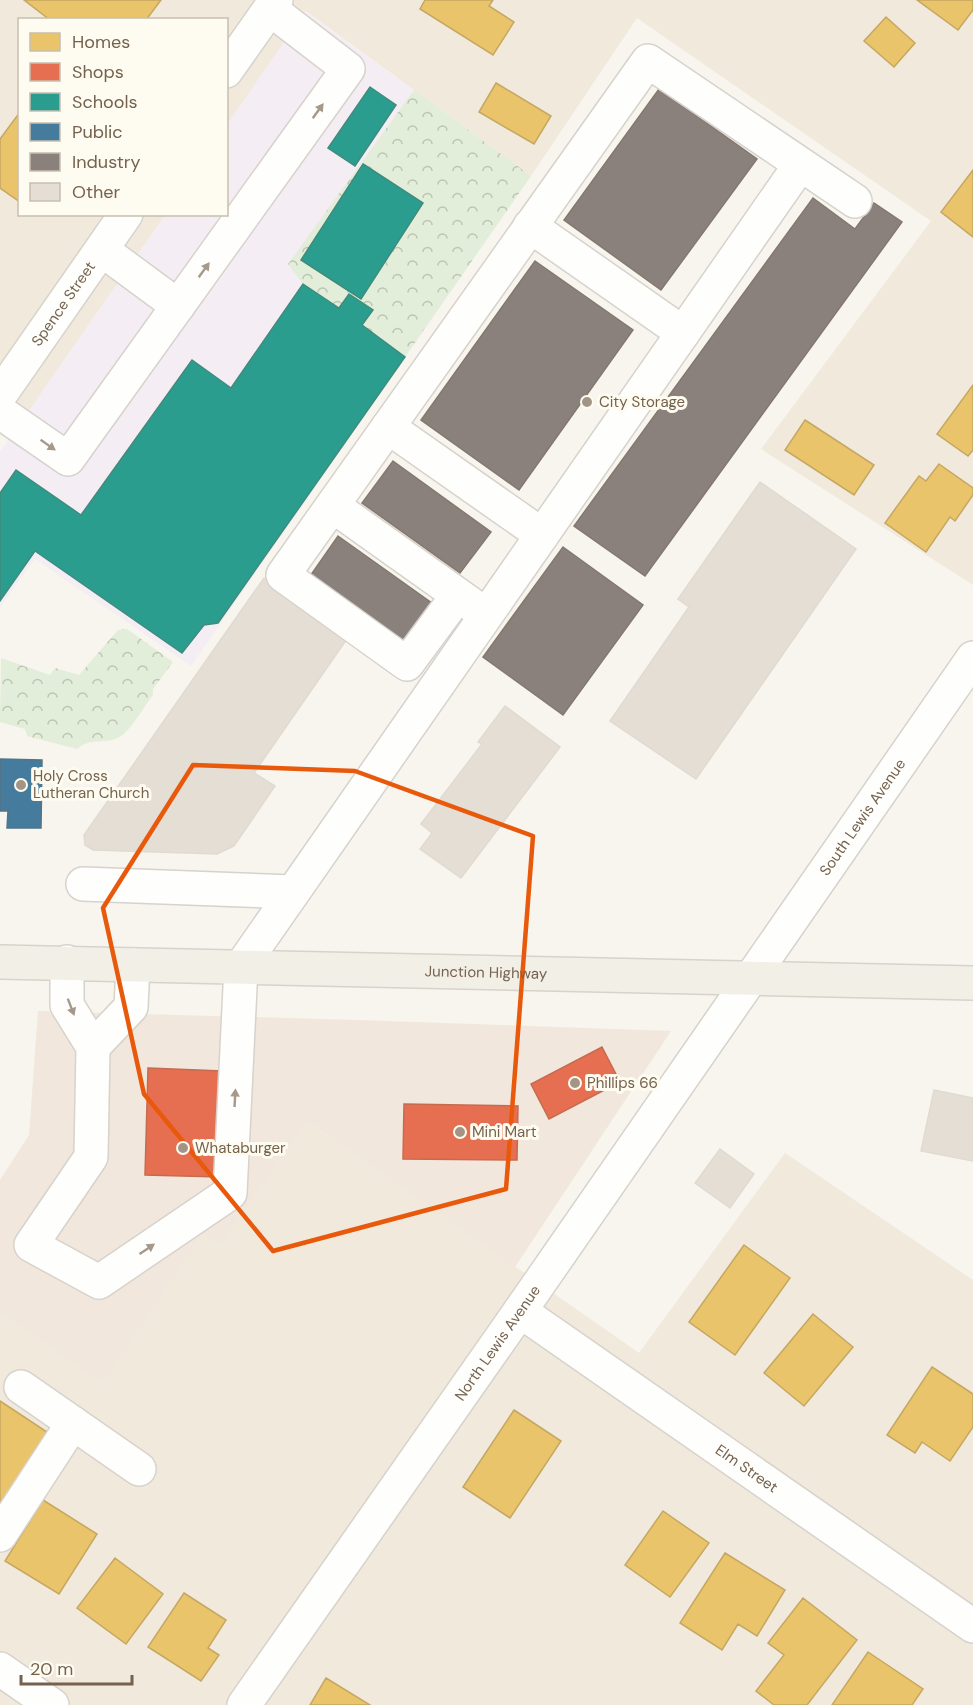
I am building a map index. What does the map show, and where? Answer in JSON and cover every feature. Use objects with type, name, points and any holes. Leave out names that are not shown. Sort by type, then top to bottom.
[{"type":"main road","name":"Junction Highway","points":[[0,962],[973,983]]},
{"type":"street","points":[[0,411],[68,459],[348,69],[273,4],[228,68]]},
{"type":"street","points":[[458,595],[407,664],[283,575],[648,62],[855,201]]},
{"type":"street","points":[[67,963],[67,1005],[93,1047],[91,1158],[31,1245],[99,1282],[230,1193],[241,967],[800,165]]},
{"type":"street","name":"Spence Street","points":[[0,394],[125,216]]},
{"type":"street","points":[[530,226],[683,333]]},
{"type":"street","points":[[102,250],[178,306]]},
{"type":"street","points":[[388,427],[542,535]]},
{"type":"street","points":[[333,506],[486,615]]},
{"type":"street","name":"South Lewis Avenue","points":[[750,978],[973,658]]},
{"type":"street","points":[[83,884],[293,892]]},
{"type":"street","points":[[93,1047],[131,1007],[133,965]]},
{"type":"street","name":"North Lewis Avenue","points":[[244,1705],[750,978]]},
{"type":"street","name":"Elm Street","points":[[520,1311],[973,1626]]},
{"type":"street","points":[[21,1387],[139,1469]]},
{"type":"street","points":[[0,1535],[73,1423]]},
{"type":"street","points":[[0,1669],[52,1705]]},
{"type":"highlighted area","points":[[193,765],[355,771],[533,836],[506,1189],[273,1251],[144,1094],[103,908]]},
{"type":"shaded area","points":[[0,0],[973,0],[973,585],[761,449],[931,221],[637,18],[531,176],[306,11],[228,124],[228,18],[18,18],[18,216],[164,216],[13,434],[0,425]]},
{"type":"shaded area","points":[[305,11],[531,176],[191,666],[35,559],[0,607],[0,452],[164,216],[228,216],[228,124]]},
{"type":"shaded area","points":[[38,1011],[671,1031],[515,1267],[308,1122],[221,1246],[203,1235],[103,1382],[0,1313],[0,1180],[29,1135]]},
{"type":"shaded area","points":[[308,1122],[639,1353],[785,1153],[973,1280],[973,1705],[0,1705],[0,1313],[103,1381],[203,1235],[221,1246]]},
{"type":"green space","points":[[414,90],[531,176],[405,357],[362,325],[373,310],[349,294],[339,308],[303,284],[288,264]]},
{"type":"green space","points":[[127,629],[173,662],[153,689],[153,695],[138,717],[121,736],[88,743],[77,749],[27,736],[25,729],[0,722],[1,658],[50,675],[55,668],[79,675],[118,630]]},
{"type":"building: Homes","points":[[24,0],[161,0],[148,18],[47,18]]},
{"type":"building: Homes","points":[[425,0],[493,0],[489,6],[514,22],[493,55],[420,9]]},
{"type":"building: Homes","points":[[917,0],[973,0],[973,10],[958,30]]},
{"type":"building: Homes","points":[[886,17],[915,43],[894,67],[864,41]]},
{"type":"building: Homes","points":[[496,83],[551,116],[534,144],[479,112]]},
{"type":"building: Homes","points":[[18,115],[18,201],[0,188],[0,139]]},
{"type":"building: Homes","points":[[973,170],[973,237],[941,212]]},
{"type":"building: Homes","points":[[973,385],[973,450],[968,456],[937,434]]},
{"type":"building: Homes","points":[[805,420],[874,465],[854,495],[785,450]]},
{"type":"building: Homes","points":[[939,464],[973,488],[973,495],[955,521],[950,517],[926,552],[885,523],[919,476],[926,481]]},
{"type":"building: Homes","points":[[744,1245],[790,1278],[735,1355],[689,1322]]},
{"type":"building: Homes","points":[[813,1314],[853,1347],[804,1406],[764,1373]]},
{"type":"building: Homes","points":[[932,1367],[973,1394],[973,1427],[950,1461],[922,1442],[915,1453],[887,1435]]},
{"type":"building: Homes","points":[[0,1401],[47,1432],[0,1504]]},
{"type":"building: Homes","points":[[514,1410],[561,1441],[510,1518],[463,1487]]},
{"type":"building: Homes","points":[[43,1500],[97,1534],[59,1594],[5,1561]]},
{"type":"building: Homes","points":[[663,1511],[709,1543],[670,1597],[625,1565]]},
{"type":"building: Homes","points":[[725,1553],[785,1590],[757,1636],[738,1624],[722,1650],[680,1623]]},
{"type":"building: Homes","points":[[115,1558],[163,1594],[126,1644],[77,1608]]},
{"type":"building: Homes","points":[[184,1593],[226,1620],[208,1648],[219,1655],[201,1681],[148,1647]]},
{"type":"building: Homes","points":[[803,1598],[857,1640],[807,1705],[774,1705],[756,1691],[784,1655],[768,1643]]},
{"type":"building: Homes","points":[[868,1652],[923,1689],[912,1705],[832,1705]]},
{"type":"building: Homes","points":[[326,1678],[370,1705],[310,1705]]},
{"type":"building: Shops","name":"Phillips 66","points":[[602,1047],[620,1082],[549,1119],[531,1084]]},
{"type":"building: Shops","name":"Whataburger","points":[[148,1068],[222,1071],[219,1177],[145,1175]]},
{"type":"building: Shops","name":"Mini Mart","points":[[404,1104],[518,1106],[517,1160],[403,1159]]},
{"type":"building: Schools","points":[[370,87],[396,105],[355,166],[328,148]]},
{"type":"building: Schools","points":[[363,164],[423,203],[361,299],[301,260]]},
{"type":"building: Schools","points":[[303,284],[339,308],[349,294],[373,310],[362,325],[405,357],[218,623],[204,625],[182,653],[35,551],[0,601],[0,493],[16,470],[81,515],[192,360],[231,388]]},
{"type":"building: Public","name":"Holy Cross Lutheran Church","points":[[0,759],[42,760],[41,828],[7,828],[8,811],[0,811]]},
{"type":"building: Industry","points":[[659,89],[757,159],[661,290],[564,220]]},
{"type":"building: Industry","points":[[813,198],[855,229],[874,203],[902,222],[645,576],[574,526]]},
{"type":"building: Industry","points":[[535,261],[633,330],[519,490],[421,420]]},
{"type":"building: Industry","points":[[393,461],[491,532],[460,573],[362,503]]},
{"type":"building: Industry","points":[[338,536],[436,606],[405,649],[308,579]]},
{"type":"building: Industry","points":[[563,547],[643,605],[563,715],[483,657]]},
{"type":"building: Other","points":[[760,482],[856,549],[696,779],[610,721],[689,607],[678,599]]},
{"type":"building: Other","points":[[264,578],[349,636],[254,773],[275,786],[234,846],[217,854],[93,850],[85,845],[84,835]]},
{"type":"building: Other","points":[[505,706],[560,747],[461,878],[420,849],[432,833],[421,824],[482,744],[478,742]]},
{"type":"building: Other","points":[[934,1090],[973,1098],[973,1161],[921,1151]]},
{"type":"building: Other","points":[[720,1149],[754,1174],[730,1208],[695,1183]]},
{"type":"place","name":"City Storage","points":[[587,402]]},
{"type":"place","name":"Holy Cross Lutheran Church","points":[[21,785]]},
{"type":"place","name":"Phillips 66","points":[[575,1083]]},
{"type":"place","name":"Mini Mart","points":[[460,1132]]},
{"type":"place","name":"Whataburger","points":[[183,1148]]}]
